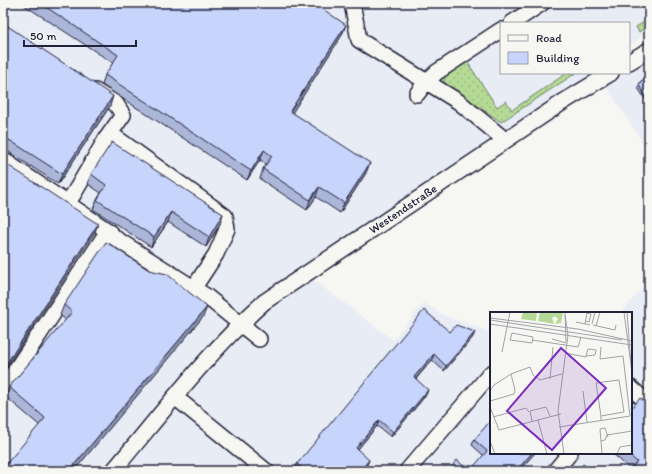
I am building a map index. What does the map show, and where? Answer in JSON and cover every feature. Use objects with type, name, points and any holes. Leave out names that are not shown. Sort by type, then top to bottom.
[{"type":"street","points":[[352,3],[359,40],[459,102],[505,140]]},
{"type":"street","points":[[514,22],[542,3]]},
{"type":"street","points":[[417,94],[426,82],[500,31]]},
{"type":"street","points":[[630,62],[648,54]]},
{"type":"street","name":"Westendstraße","points":[[113,471],[201,366],[241,323],[278,292],[505,140],[609,74]]},
{"type":"street","points":[[67,202],[122,115],[116,104],[83,82]]},
{"type":"street","points":[[106,139],[118,139],[225,216],[227,228],[216,254],[194,289]]},
{"type":"street","points":[[3,160],[67,202],[108,231],[115,238],[206,296],[259,339]]},
{"type":"street","points":[[3,389],[108,231]]},
{"type":"street","points":[[407,471],[490,373]]},
{"type":"street","points":[[632,389],[649,404]]},
{"type":"street","points":[[175,397],[266,471]]},
{"type":"street","points":[[555,471],[569,454]]},
{"type":"shaded area","points":[[3,3],[649,3],[649,30],[630,46],[630,22],[500,22],[500,74],[596,74],[271,300],[113,471],[3,471]]},
{"type":"shaded area","points":[[649,51],[649,152],[603,81],[614,74],[630,74],[630,63]]},
{"type":"shaded area","points":[[312,279],[393,340],[424,303],[445,316],[490,332],[490,454],[632,454],[632,312],[622,312],[649,280],[649,471],[122,471],[179,399],[253,319]]},
{"type":"green space","points":[[649,19],[649,25],[639,32],[636,27]]},
{"type":"green space","points":[[466,60],[497,107],[506,101],[512,110],[566,74],[574,74],[501,122],[444,83],[444,76]]},
{"type":"building","points":[[40,3],[314,3],[346,25],[290,111],[370,163],[344,203],[319,187],[310,200],[263,169],[272,156],[264,150],[251,171],[105,75],[118,55]]},
{"type":"building","points":[[3,23],[113,96],[62,174],[3,136]]},
{"type":"building","points":[[649,77],[649,101],[639,85],[641,81]]},
{"type":"building","points":[[112,142],[223,214],[209,237],[171,212],[154,237],[97,200],[106,185],[91,174]]},
{"type":"building","points":[[3,162],[98,224],[3,369]]},
{"type":"building","points":[[106,242],[149,270],[167,274],[207,307],[69,471],[3,471],[3,468],[45,418],[9,387],[72,312],[64,305]]},
{"type":"building","points":[[424,310],[450,332],[456,325],[475,332],[446,366],[434,354],[414,377],[428,390],[393,432],[379,420],[356,448],[369,460],[360,471],[305,471],[297,464]]},
{"type":"building","points":[[640,398],[649,405],[649,471],[629,471],[637,462],[628,454],[632,454],[632,408]]},
{"type":"building","points":[[490,421],[490,454],[531,454],[516,471],[470,471],[487,451],[474,440]]},
{"type":"building","points":[[457,460],[469,471],[448,471]]},
{"type":"building","points":[[583,464],[592,471],[577,471]]}]
